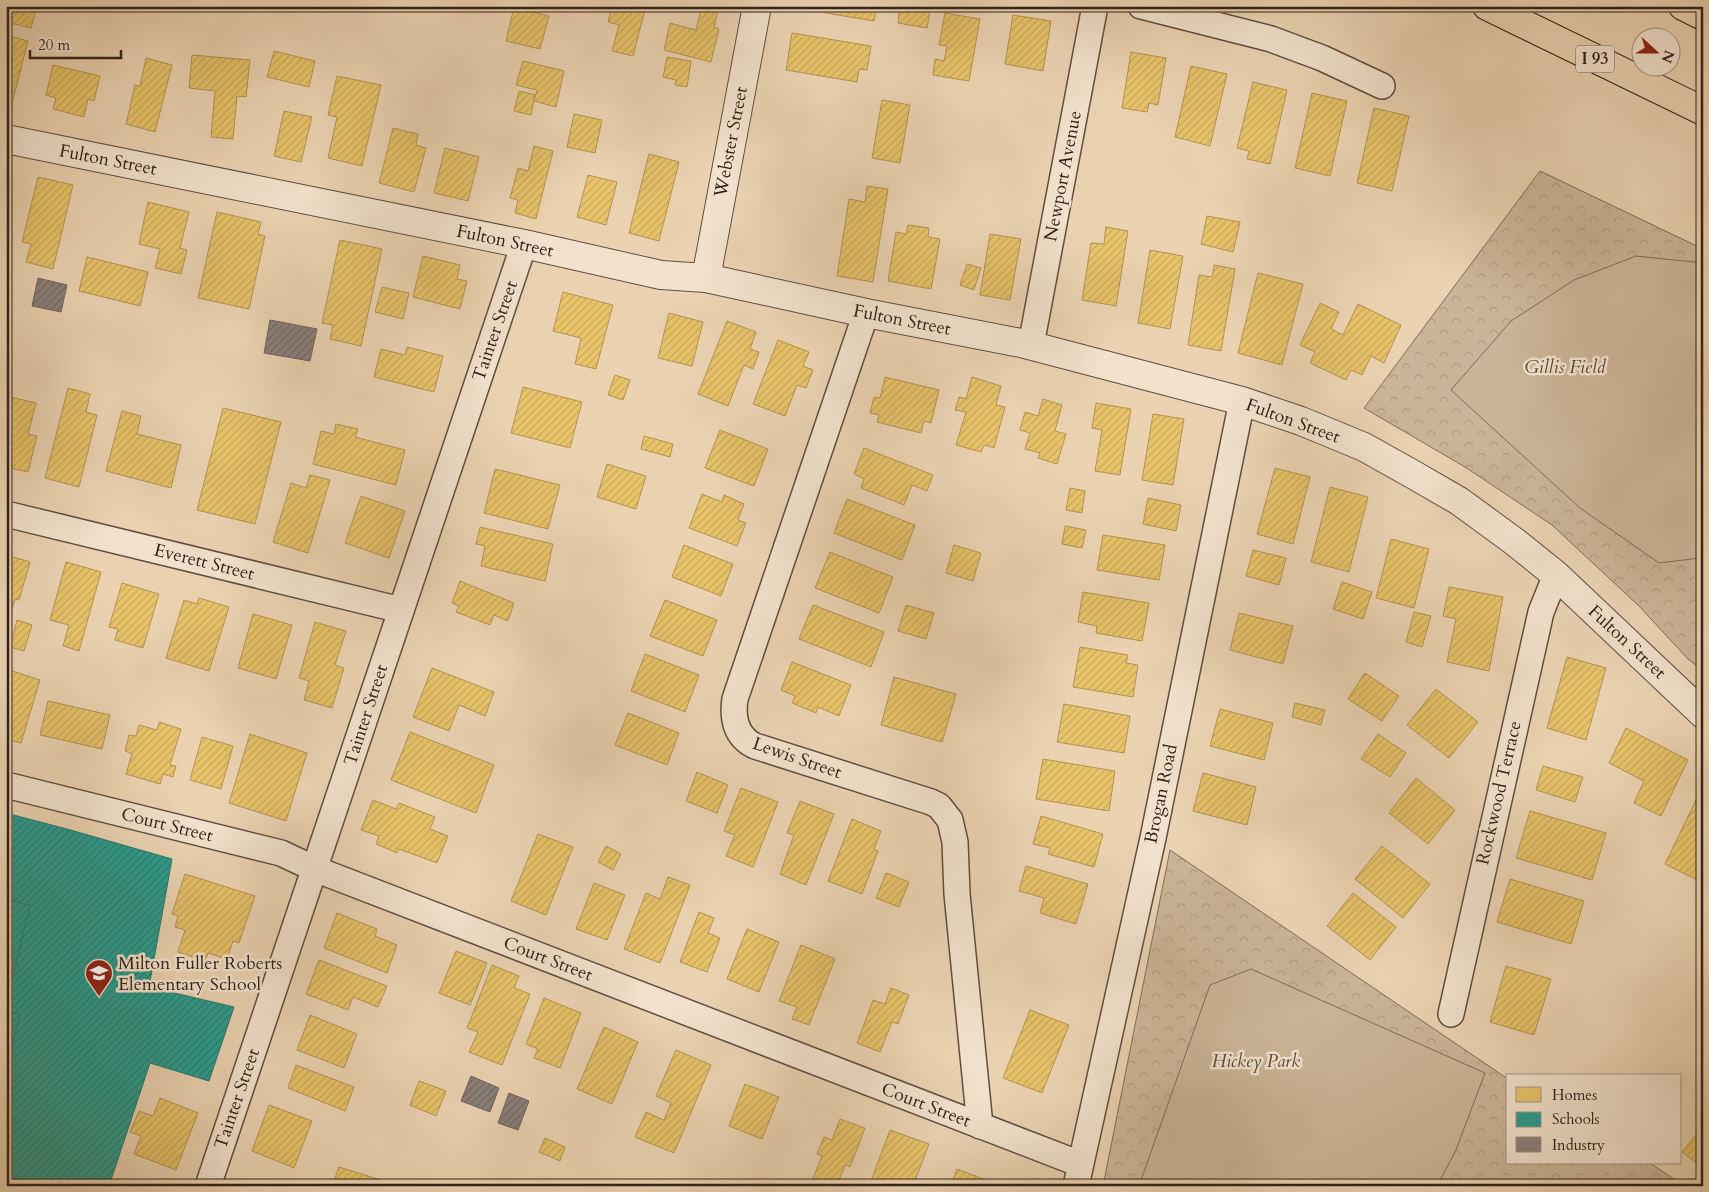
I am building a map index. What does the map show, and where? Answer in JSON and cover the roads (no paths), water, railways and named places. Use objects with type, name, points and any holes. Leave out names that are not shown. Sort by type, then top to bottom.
[{"type":"highway","name":"I 93","points":[[1487,6],[1703,111]]},
{"type":"highway","points":[[1684,6],[1703,16]]},
{"type":"street","name":"Webster Street","points":[[706,278],[757,6]]},
{"type":"street","name":"Newport Avenue","points":[[1031,345],[1095,6]]},
{"type":"street","points":[[1141,6],[1271,39],[1322,58],[1382,86]]},
{"type":"street","name":"Fulton Street","points":[[6,139],[524,244],[662,275],[706,278],[866,313],[1031,345],[1242,401],[1301,421],[1372,452],[1459,502],[1515,542],[1556,575],[1703,714]]},
{"type":"street","name":"Tainter Street","points":[[208,1186],[524,244]]},
{"type":"street","name":"Lewis Street","points":[[866,313],[735,699],[734,717],[738,733],[750,744],[931,802],[939,806],[950,820],[955,842],[956,894],[980,1126]]},
{"type":"street","name":"Brogan Road","points":[[1078,1175],[1152,838],[1242,401]]},
{"type":"street","name":"Everett Street","points":[[6,514],[401,610]]},
{"type":"street","name":"Rockwood Terrace","points":[[1451,1014],[1541,612],[1556,575]]},
{"type":"street","name":"Court Street","points":[[6,785],[281,853],[315,869],[980,1126],[1078,1175]]},
{"type":"place","name":"Milton Fuller Roberts Elementary School","points":[[99,997]]},
{"type":"park label","name":"Gillis Field","points":[[1565,367]]},
{"type":"park label","name":"Hickey Park","points":[[1256,1061]]}]
